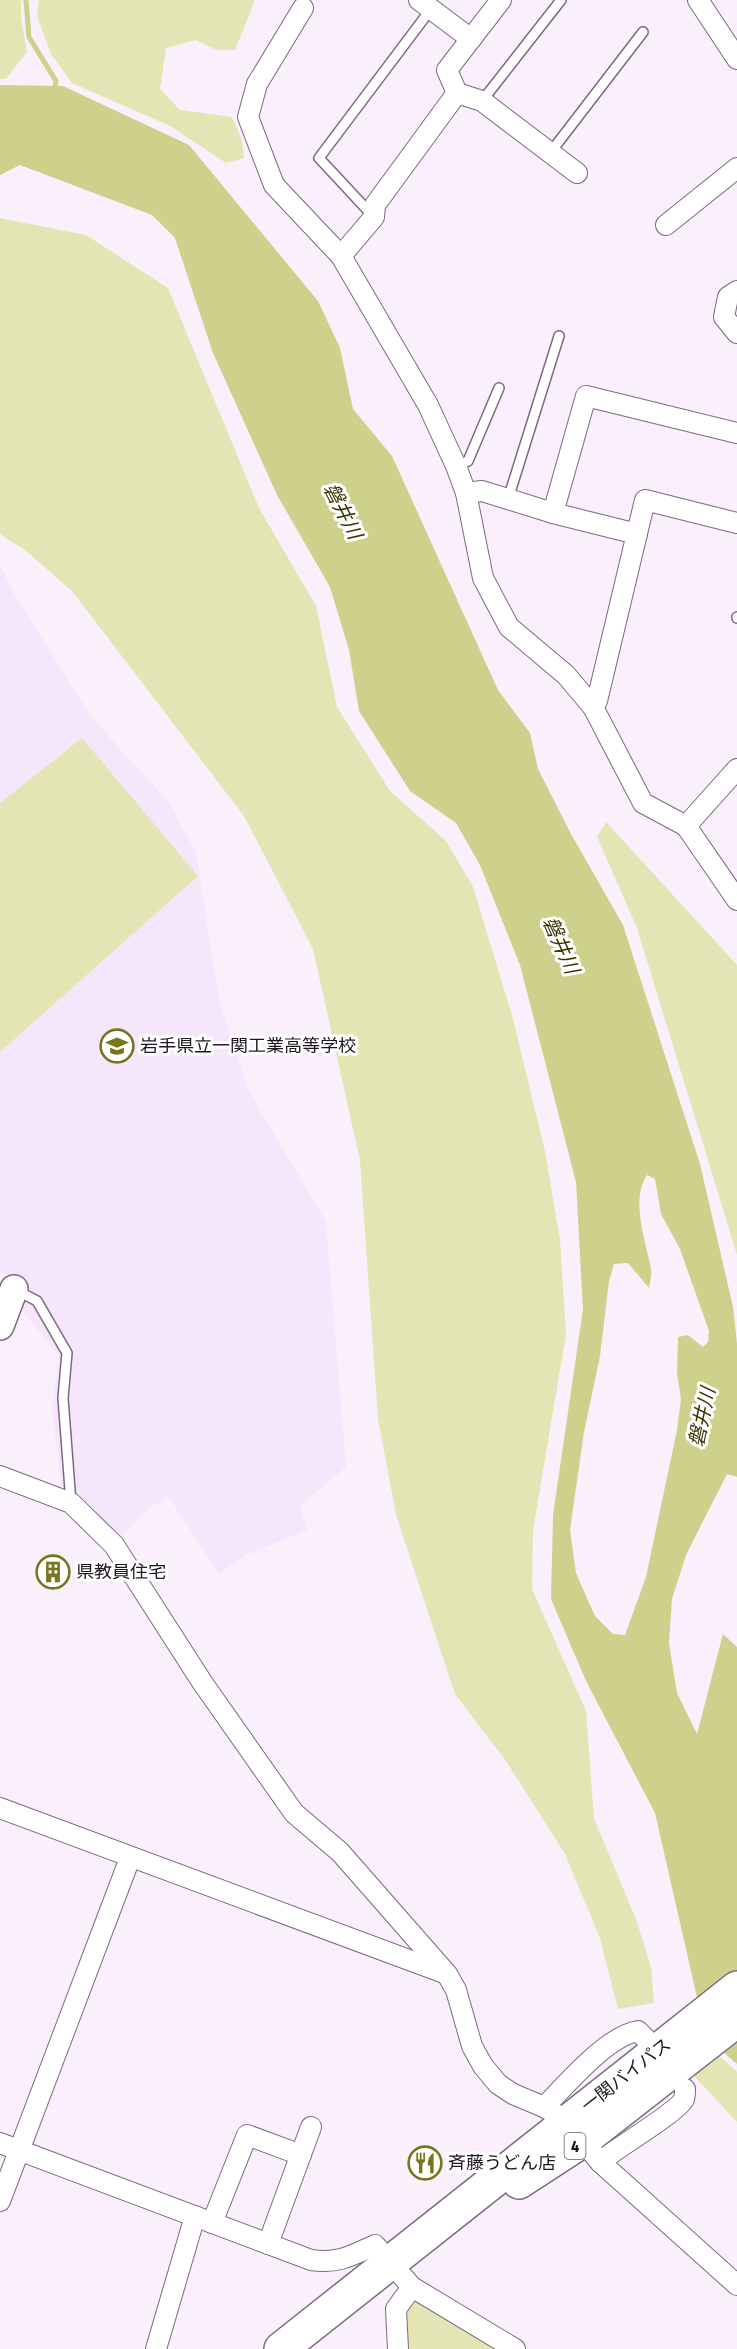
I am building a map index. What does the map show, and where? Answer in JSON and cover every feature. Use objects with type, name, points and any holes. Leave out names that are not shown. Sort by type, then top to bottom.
[{"type":"highway","name":"一関バイパス","points":[[669,2059],[737,1988]]},
{"type":"highway","name":"一関バイパス","points":[[281,2349],[459,2206],[573,2133],[669,2059],[737,2020]]},
{"type":"street","points":[[501,0],[447,70],[457,93],[482,101],[577,173]]},
{"type":"street","points":[[698,0],[737,60]]},
{"type":"street","points":[[425,4],[471,39]]},
{"type":"street","points":[[303,8],[257,84],[248,117],[274,185],[341,256],[428,405],[466,493],[483,578],[509,627],[566,675],[592,707],[643,803],[686,826],[737,900]]},
{"type":"street","points":[[341,256],[374,218],[375,206],[457,93]]},
{"type":"street","points":[[666,225],[737,168]]},
{"type":"street","points":[[737,291],[728,297],[724,317],[737,333]]},
{"type":"street","points":[[553,513],[586,396],[737,433]]},
{"type":"street","points":[[466,493],[482,491],[553,513],[636,534]]},
{"type":"street","points":[[592,707],[597,700],[645,500],[737,523]]},
{"type":"street","points":[[686,826],[737,769]]},
{"type":"street","points":[[0,1326],[7,1285]]},
{"type":"street","points":[[0,1476],[71,1503],[114,1545],[202,1682],[294,1813],[340,1852],[447,1974],[456,1990],[472,2046],[483,2066],[498,2085],[573,2133],[737,2285]]},
{"type":"street","points":[[0,1808],[447,1974]]},
{"type":"street","points":[[0,2201],[130,1858]]},
{"type":"street","points":[[573,2133],[615,2149],[667,2116],[684,2099],[669,2059]]},
{"type":"street","points":[[268,2244],[311,2127]]},
{"type":"street","points":[[156,2349],[203,2219],[247,2135],[301,2155]]},
{"type":"street","points":[[0,2143],[311,2260],[327,2263],[344,2260],[375,2245],[412,2287],[515,2349]]},
{"type":"street","points":[[398,2349],[396,2309],[412,2287]]},
{"type":"lane","points":[[482,101],[561,0]]},
{"type":"lane","points":[[374,218],[319,158],[425,4]]},
{"type":"lane","points":[[550,153],[643,32]]},
{"type":"lane","points":[[508,500],[559,336]]},
{"type":"lane","points":[[456,466],[468,461],[499,388]]},
{"type":"lane","points":[[7,1285],[37,1301],[67,1353],[63,1398],[71,1503]]},
{"type":"shaded area","points":[[0,0],[21,0],[21,18],[27,52],[6,79],[0,79]]},
{"type":"shaded area","points":[[39,0],[255,0],[235,50],[216,50],[196,40],[166,48],[160,89],[180,110],[232,117],[242,140],[244,158],[226,163],[170,126],[72,83],[51,54],[37,16]]},
{"type":"shaded area","points":[[0,218],[86,235],[168,288],[259,508],[316,606],[337,707],[390,791],[446,841],[473,887],[512,1015],[545,1151],[560,1240],[566,1334],[533,1531],[532,1589],[586,1711],[594,1818],[637,1922],[651,1967],[654,2003],[618,2009],[600,1938],[565,1854],[506,1761],[455,1694],[396,1515],[378,1419],[360,1161],[313,949],[244,816],[72,591],[26,551],[0,534]]},
{"type":"shaded area","name":"岩手県立一関工業高等学校","points":[[0,564],[12,590],[92,718],[167,800],[196,852],[219,999],[249,1092],[326,1221],[346,1467],[300,1506],[307,1530],[246,1555],[219,1574],[168,1496],[147,1510],[119,1539],[62,1490],[52,1409],[59,1357],[18,1305],[17,1281],[0,1270]]},
{"type":"shaded area","points":[[82,738],[198,876],[0,1052],[0,803]]},
{"type":"shaded area","points":[[606,822],[737,965],[737,1255],[637,928],[597,837]]},
{"type":"shaded area","points":[[716,2053],[737,2072],[737,2122],[682,2063]]},
{"type":"shaded area","points":[[414,2297],[500,2349],[403,2349],[403,2313]]},
{"type":"water","name":"磐井川","points":[[0,85],[63,86],[189,145],[318,301],[340,348],[353,409],[392,456],[498,690],[530,733],[538,769],[571,834],[623,925],[700,1164],[733,1307],[737,1344],[737,1477],[727,1474],[686,1555],[672,1599],[669,1643],[677,1693],[697,1734],[723,1634],[737,1647],[737,2064],[706,2037],[655,1813],[586,1681],[551,1599],[553,1515],[583,1309],[576,1182],[520,965],[480,865],[456,823],[410,791],[359,711],[349,650],[330,587],[277,495],[213,353],[175,238],[152,215],[20,165],[0,175]],"holes":[[[647,1175],[655,1179],[661,1214],[680,1249],[709,1331],[708,1342],[703,1347],[688,1335],[678,1337],[677,1373],[681,1399],[677,1430],[646,1577],[625,1635],[613,1634],[595,1616],[576,1573],[570,1530],[584,1432],[600,1356],[609,1281],[614,1264],[628,1263],[649,1288],[651,1271],[639,1209],[642,1185]]]},
{"type":"waterway","points":[[26,0],[29,37],[56,81],[54,92]]},
{"type":"place","name":"岩手県立一関工業高等学校","points":[[117,1046]]},
{"type":"place","name":"県教員住宅","points":[[53,1572]]},
{"type":"place","name":"斉藤うどん店","points":[[425,2163]]}]
